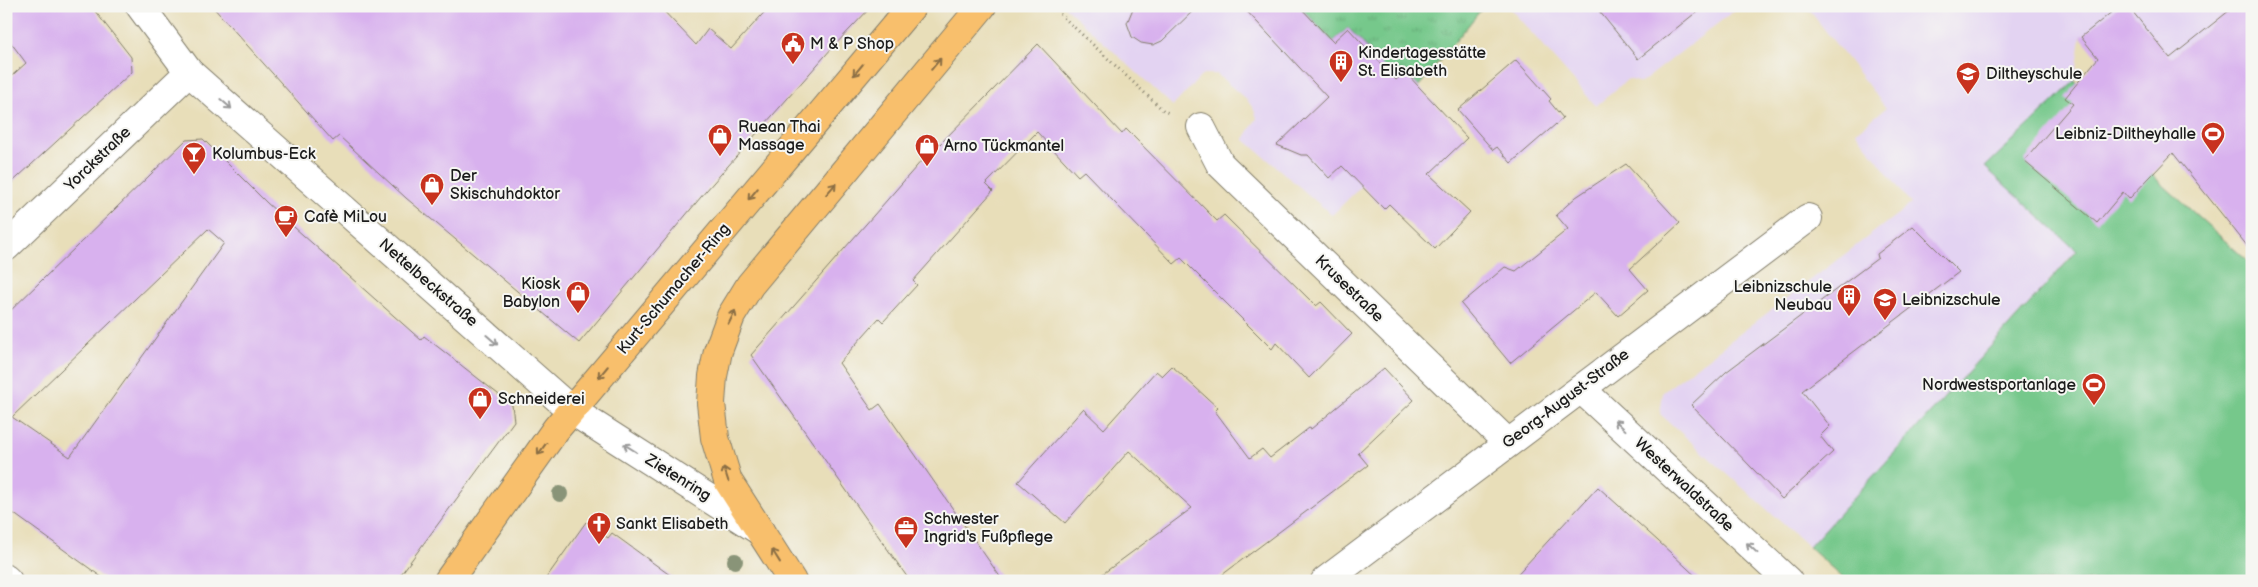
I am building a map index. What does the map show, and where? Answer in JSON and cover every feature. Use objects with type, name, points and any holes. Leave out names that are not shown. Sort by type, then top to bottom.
[{"type":"main road","name":"Kurt-Schumacher-Ring","points":[[448,581],[571,410],[912,6]]},
{"type":"main road","points":[[760,531],[728,481],[715,438],[712,404],[713,376],[718,351],[731,316],[750,285],[952,45],[982,6]]},
{"type":"main road","name":"Zietenring","points":[[760,531],[792,581]]},
{"type":"street","name":"Nettelbeckstraße","points":[[140,6],[189,72],[571,410]]},
{"type":"street","name":"Yorckstraße","points":[[6,247],[189,72]]},
{"type":"street","name":"Krusestraße","points":[[1200,127],[1220,164],[1508,443]]},
{"type":"street","name":"Georg-August-Straße","points":[[1325,581],[1808,218]]},
{"type":"street","name":"Westerwaldstraße","points":[[1581,389],[1788,581]]},
{"type":"street","name":"Zietenring","points":[[571,410],[760,531]]},
{"type":"path","points":[[1060,14],[1164,110]]},
{"type":"shaded area","points":[[1064,6],[1484,6],[1411,94],[1432,116],[1332,215],[1244,139],[1257,118],[1254,110],[1248,101],[1217,74],[1203,74],[1173,106]]},
{"type":"shaded area","points":[[1508,6],[1740,6],[1641,83],[1628,79],[1596,106]]},
{"type":"shaded area","name":"Leibnizschule","points":[[1806,6],[2119,6],[2081,37],[2075,81],[1985,167],[2077,250],[1809,547],[1660,414],[1663,392],[1911,204],[1856,132],[1886,108]]},
{"type":"shaded area","points":[[2128,6],[2235,6],[2170,58]]},
{"type":"green space","points":[[1299,6],[1484,6],[1419,86],[1405,72],[1385,91],[1356,69],[1372,53],[1348,28],[1333,42]]},
{"type":"green space","name":"Nordwestsportanlage","points":[[2075,81],[2152,175],[2252,265],[2252,581],[1846,581],[1809,547],[2077,251],[1985,167]]},
{"type":"building","points":[[6,6],[91,6],[131,57],[132,72],[6,188],[6,81],[26,63],[6,36]]},
{"type":"building","points":[[212,6],[659,6],[696,45],[708,29],[731,49],[770,6],[872,6],[832,48],[706,191],[579,343],[406,198],[339,136],[333,141]]},
{"type":"building","points":[[1134,6],[1198,6],[1162,41],[1153,45],[1141,43],[1132,37],[1127,23]]},
{"type":"building","points":[[1242,6],[1299,6],[1333,42],[1348,28],[1396,80],[1405,72],[1467,138],[1429,174],[1470,212],[1435,249],[1389,204],[1384,209],[1342,166],[1329,178],[1308,155],[1301,155],[1277,145],[1327,97]]},
{"type":"building","points":[[1595,6],[1704,6],[1638,59]]},
{"type":"building","name":"Leibniz-Diltheyhalle","points":[[2119,6],[2128,6],[2170,58],[2235,6],[2252,6],[2252,252],[2173,153],[2129,199],[2123,192],[2097,223],[2024,161],[2073,104],[2065,98],[2098,58],[2081,37]]},
{"type":"building","points":[[1038,44],[1122,134],[1126,129],[1217,221],[1224,215],[1316,306],[1321,302],[1352,334],[1309,378],[1276,343],[1272,349],[1181,258],[1174,264],[1084,171],[1078,176],[1037,132],[986,184],[993,191],[913,281],[917,285],[883,322],[879,318],[839,363],[872,410],[880,404],[1003,581],[910,581],[751,355],[938,142],[940,144]]},
{"type":"building","points":[[1516,60],[1551,99],[1549,101],[1563,118],[1511,163],[1497,147],[1493,150],[1458,110]]},
{"type":"building","points":[[203,139],[267,203],[421,340],[424,336],[512,405],[514,421],[396,581],[107,581],[6,508],[6,315],[186,140]],"holes":[[[208,229],[224,243],[70,457],[12,417]]]},
{"type":"building","points":[[1626,164],[1680,223],[1630,269],[1648,290],[1618,316],[1596,292],[1510,363],[1461,304],[1505,267],[1516,271],[1568,229],[1556,215],[1576,197]]},
{"type":"building","name":"Leibnizschule Neubau","points":[[1913,226],[1959,272],[1802,391],[1830,426],[1820,436],[1833,452],[1782,499],[1691,405],[1726,372],[1878,258],[1877,254]]},
{"type":"building","points":[[1172,366],[1218,408],[1215,411],[1250,458],[1262,449],[1270,458],[1309,428],[1311,429],[1384,368],[1414,400],[1358,453],[1368,465],[1214,581],[1093,581],[1192,508],[1129,451],[1065,523],[1018,482],[1083,409],[1104,429],[1156,371],[1162,376]]},
{"type":"building","points":[[1598,487],[1658,541],[1701,581],[1511,581]]},
{"type":"building","name":"Sankt Elisabeth","points":[[586,522],[608,538],[612,533],[678,581],[544,581]]},
{"type":"place","name":"M & P Shop","points":[[793,65]]},
{"type":"place","name":"Kindertagesstätte St. Elisabeth","points":[[1341,83]]},
{"type":"place","name":"Diltheyschule","points":[[1968,95]]},
{"type":"place","name":"Leibniz-Diltheyhalle","points":[[2213,155]]},
{"type":"place","name":"Ruean Thai Massage","points":[[720,157]]},
{"type":"place","name":"Arno Tückmantel","points":[[927,167]]},
{"type":"place","name":"Kolumbus-Eck","points":[[194,175]]},
{"type":"place","name":"Der Skischuhdoktor","points":[[432,206]]},
{"type":"place","name":"Cafè MiLou","points":[[286,238]]},
{"type":"place","name":"Kiosk Babylon","points":[[578,314]]},
{"type":"place","name":"Leibnizschule Neubau","points":[[1849,317]]},
{"type":"place","name":"Leibnizschule","points":[[1885,321]]},
{"type":"place","name":"Nordwestsportanlage","points":[[2094,406]]},
{"type":"place","name":"Schneiderei","points":[[480,420]]},
{"type":"place","name":"Sankt Elisabeth","points":[[599,545]]},
{"type":"place","name":"Schwester Ingrid's Fußpflege","points":[[906,549]]}]
